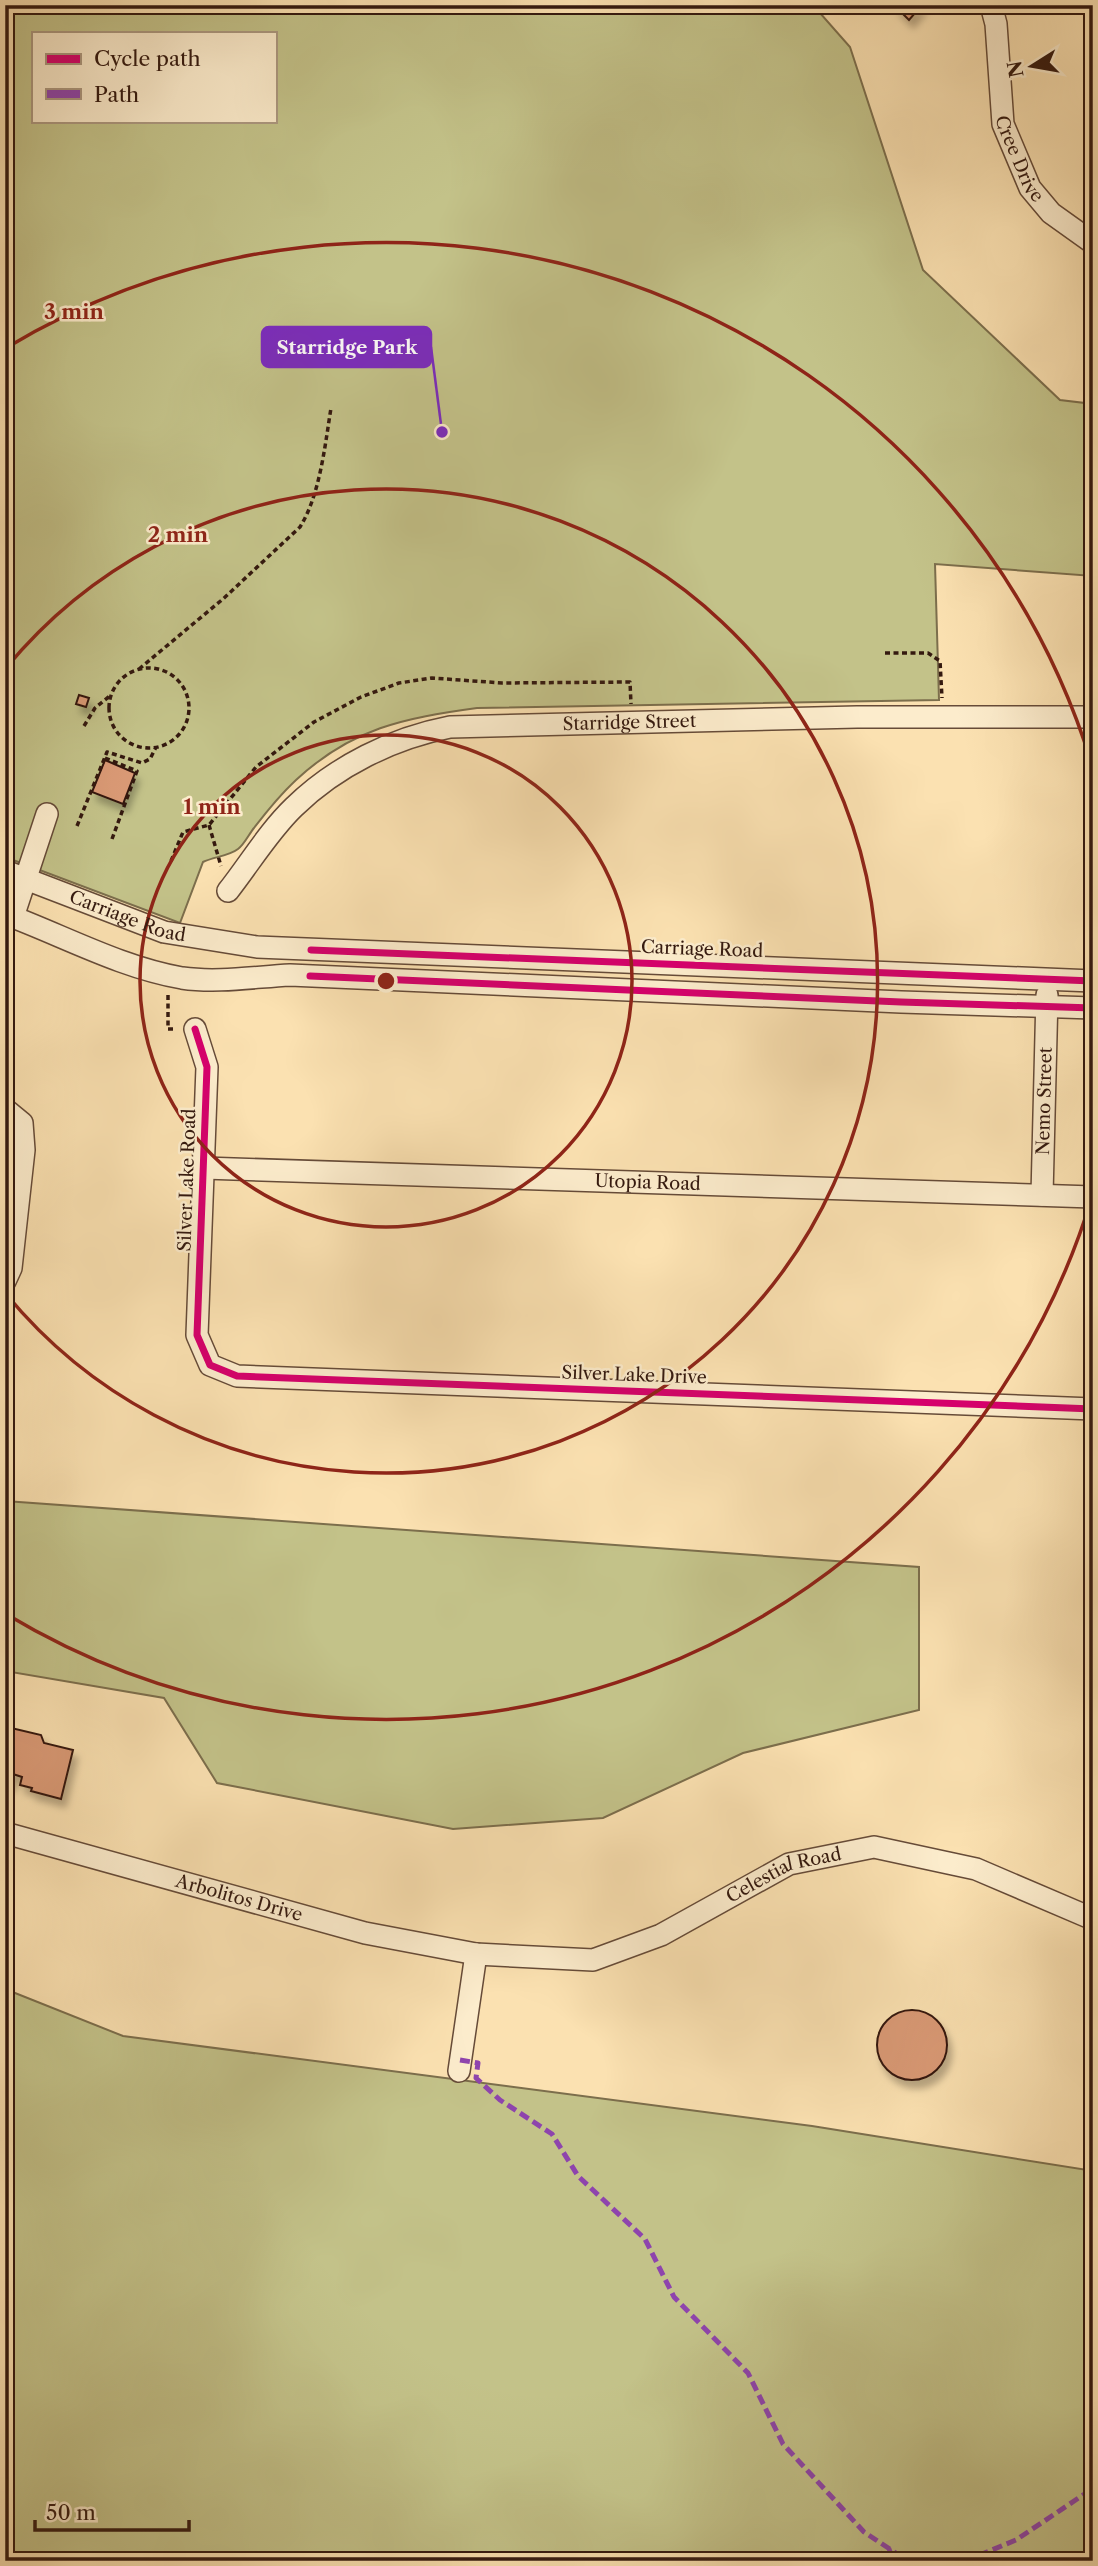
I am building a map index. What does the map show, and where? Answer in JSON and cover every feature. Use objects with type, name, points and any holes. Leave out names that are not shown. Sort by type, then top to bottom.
[{"type":"street","name":"Cree Drive","points":[[991,5],[996,24],[1003,124],[1030,188],[1051,213],[1093,243]]},
{"type":"street","name":"Starridge Street","points":[[228,891],[294,807],[353,762],[421,733],[450,727],[941,717],[1093,717]]},
{"type":"street","points":[[47,814],[26,879],[9,916],[103,954],[184,978],[222,980],[310,976],[1093,1008]]},
{"type":"street","name":"Carriage Road","points":[[5,871],[164,932],[257,947],[1093,981]]},
{"type":"street","points":[[310,976],[311,950]]},
{"type":"street","name":"Nemo Street","points":[[1042,1195],[1047,979]]},
{"type":"street","name":"Silver Lake Road","points":[[195,1029],[207,1067],[197,1335]]},
{"type":"street","points":[[5,1282],[11,1268],[24,1150],[13,1116]]},
{"type":"street","name":"Utopia Road","points":[[204,1168],[1093,1197]]},
{"type":"street","name":"Silver Lake Drive","points":[[197,1335],[211,1365],[237,1376],[1093,1409]]},
{"type":"street","name":"Arbolitos Drive","points":[[5,1833],[365,1933],[476,1954]]},
{"type":"street","name":"Celestial Road","points":[[476,1954],[593,1960],[661,1936],[789,1864],[874,1847],[976,1869],[1093,1919]]},
{"type":"street","points":[[459,2071],[476,1954]]},
{"type":"path","points":[[139,669],[223,599],[300,527],[308,512],[324,452],[331,408]]},
{"type":"path","points":[[885,653],[928,653],[940,661],[941,717]]},
{"type":"path","points":[[152,667],[176,678],[189,701],[185,727],[176,738],[165,745],[139,747],[127,742],[117,733],[111,721],[111,695],[117,683],[127,674],[139,669],[152,667]]},
{"type":"path","points":[[84,726],[95,708],[111,695]]},
{"type":"path","points":[[77,826],[107,752],[138,762],[147,762],[156,747]]},
{"type":"path","points":[[105,758],[137,771],[112,839]]},
{"type":"path","points":[[209,825],[219,859]]},
{"type":"path","points":[[168,989],[168,1029],[195,1029]]},
{"type":"shaded area","points":[[5,5],[813,5],[850,47],[923,270],[1060,400],[1093,404],[1093,576],[935,564],[939,700],[477,708],[426,716],[380,728],[338,748],[317,762],[280,797],[240,847],[203,862],[180,923],[5,857]]},
{"type":"shaded area","points":[[5,1501],[919,1567],[919,1710],[743,1753],[603,1818],[453,1829],[217,1783],[164,1698],[5,1671]]},
{"type":"shaded area","points":[[5,1989],[123,2036],[812,2126],[1087,2170],[1093,2164],[1093,2561],[5,2561]]},
{"type":"building","points":[[894,5],[922,5],[909,20]]},
{"type":"building","points":[[79,695],[89,698],[86,707],[76,704]]},
{"type":"building","points":[[105,760],[135,773],[123,804],[92,792]]},
{"type":"building","points":[[7,1727],[41,1735],[44,1743],[73,1750],[61,1799],[31,1791],[32,1788],[20,1785],[22,1777],[13,1774],[10,1784],[5,1783]]},
{"type":"building","points":[[919,2010],[932,2016],[941,2025],[945,2031],[945,2059],[937,2070],[926,2078],[905,2080],[887,2070],[879,2059],[877,2038],[887,2020],[898,2012]]},
{"type":"marked path","points":[[460,2060],[478,2063],[476,2078],[500,2100],[552,2134],[578,2176],[645,2239],[674,2297],[748,2373],[783,2444],[864,2532],[908,2561]]},
{"type":"marked path","points":[[965,2561],[1016,2540],[1086,2493],[1093,2492]]},
{"type":"marked path","points":[[859,2561],[892,2550]]},
{"type":"cycle path","points":[[311,950],[1093,981]]},
{"type":"cycle path","points":[[310,976],[1093,1008]]},
{"type":"cycle path","points":[[195,1029],[207,1067],[197,1335],[210,1365],[237,1376],[1093,1409]]},
{"type":"place","name":"Starridge Park","points":[[442,432]]}]
